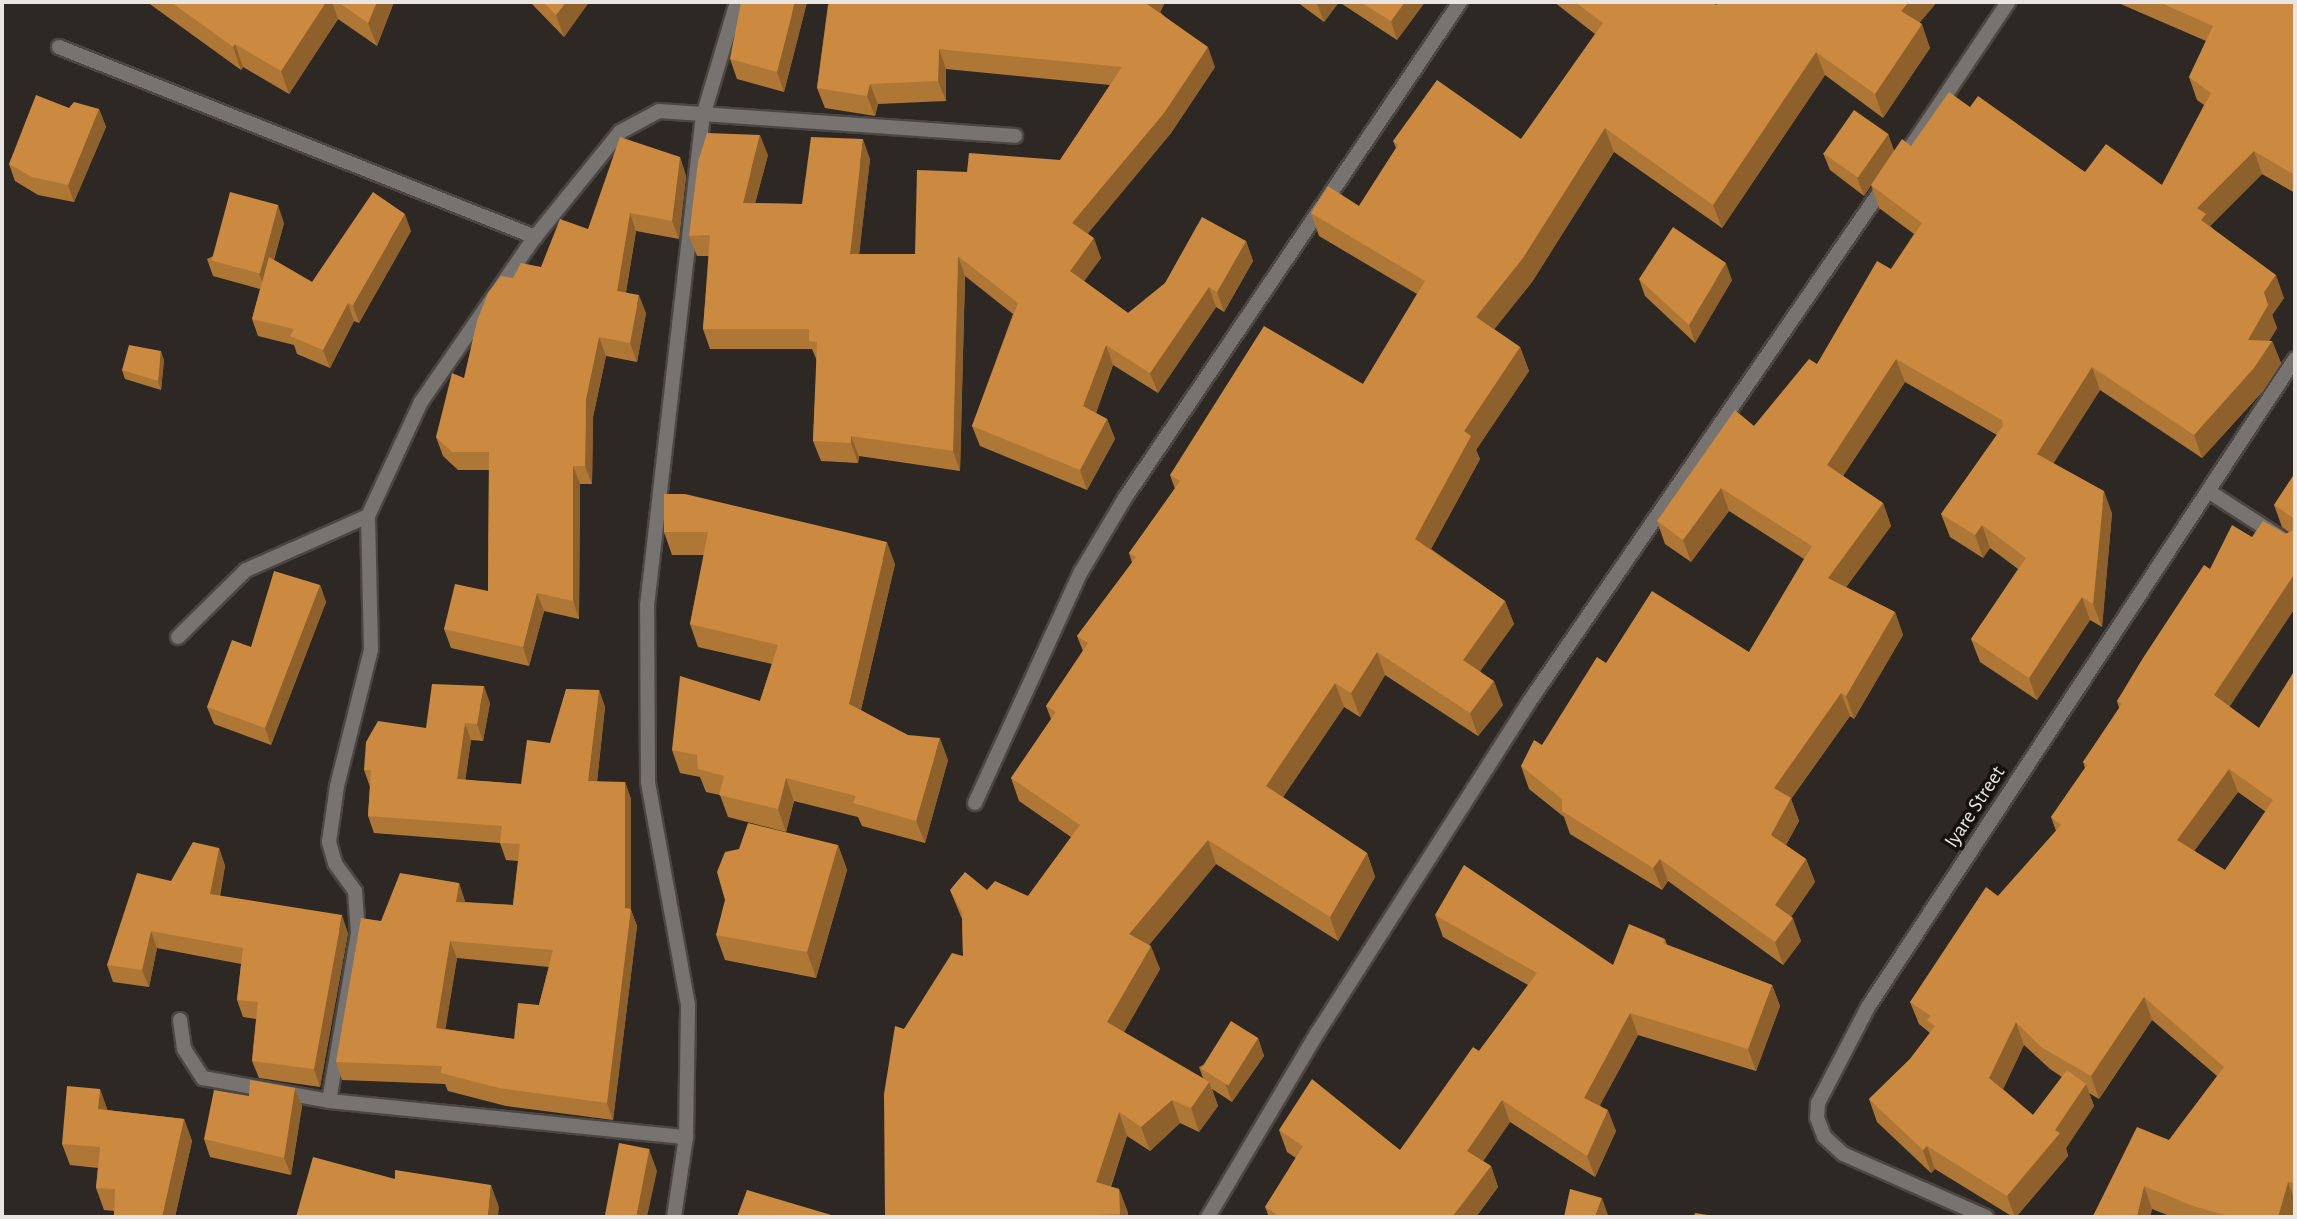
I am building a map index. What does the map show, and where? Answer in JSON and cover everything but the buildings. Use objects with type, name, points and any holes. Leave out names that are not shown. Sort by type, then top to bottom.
[{"type":"street","points":[[674,1217],[686,1137],[688,1005],[648,782],[647,606],[703,116],[737,2]]},
{"type":"street","points":[[975,803],[1070,596],[1125,498],[1460,2]]},
{"type":"street","points":[[1208,1217],[1318,1032],[1529,702],[2008,2]]},
{"type":"street","points":[[59,47],[535,237]]},
{"type":"street","points":[[329,1101],[358,933],[355,891],[335,863],[329,842],[337,786],[371,650],[368,516],[421,402],[535,237],[620,132],[634,122],[659,111],[1015,135]]},
{"type":"street","name":"Iyare Street","points":[[1986,1217],[1843,1154],[1824,1136],[1817,1118],[1818,1102],[1868,1007],[2295,359]]},
{"type":"street","points":[[2208,491],[2295,547]]},
{"type":"street","points":[[178,637],[246,570],[368,516]]},
{"type":"street","points":[[180,1020],[184,1049],[203,1079],[329,1101],[686,1137]]}]
